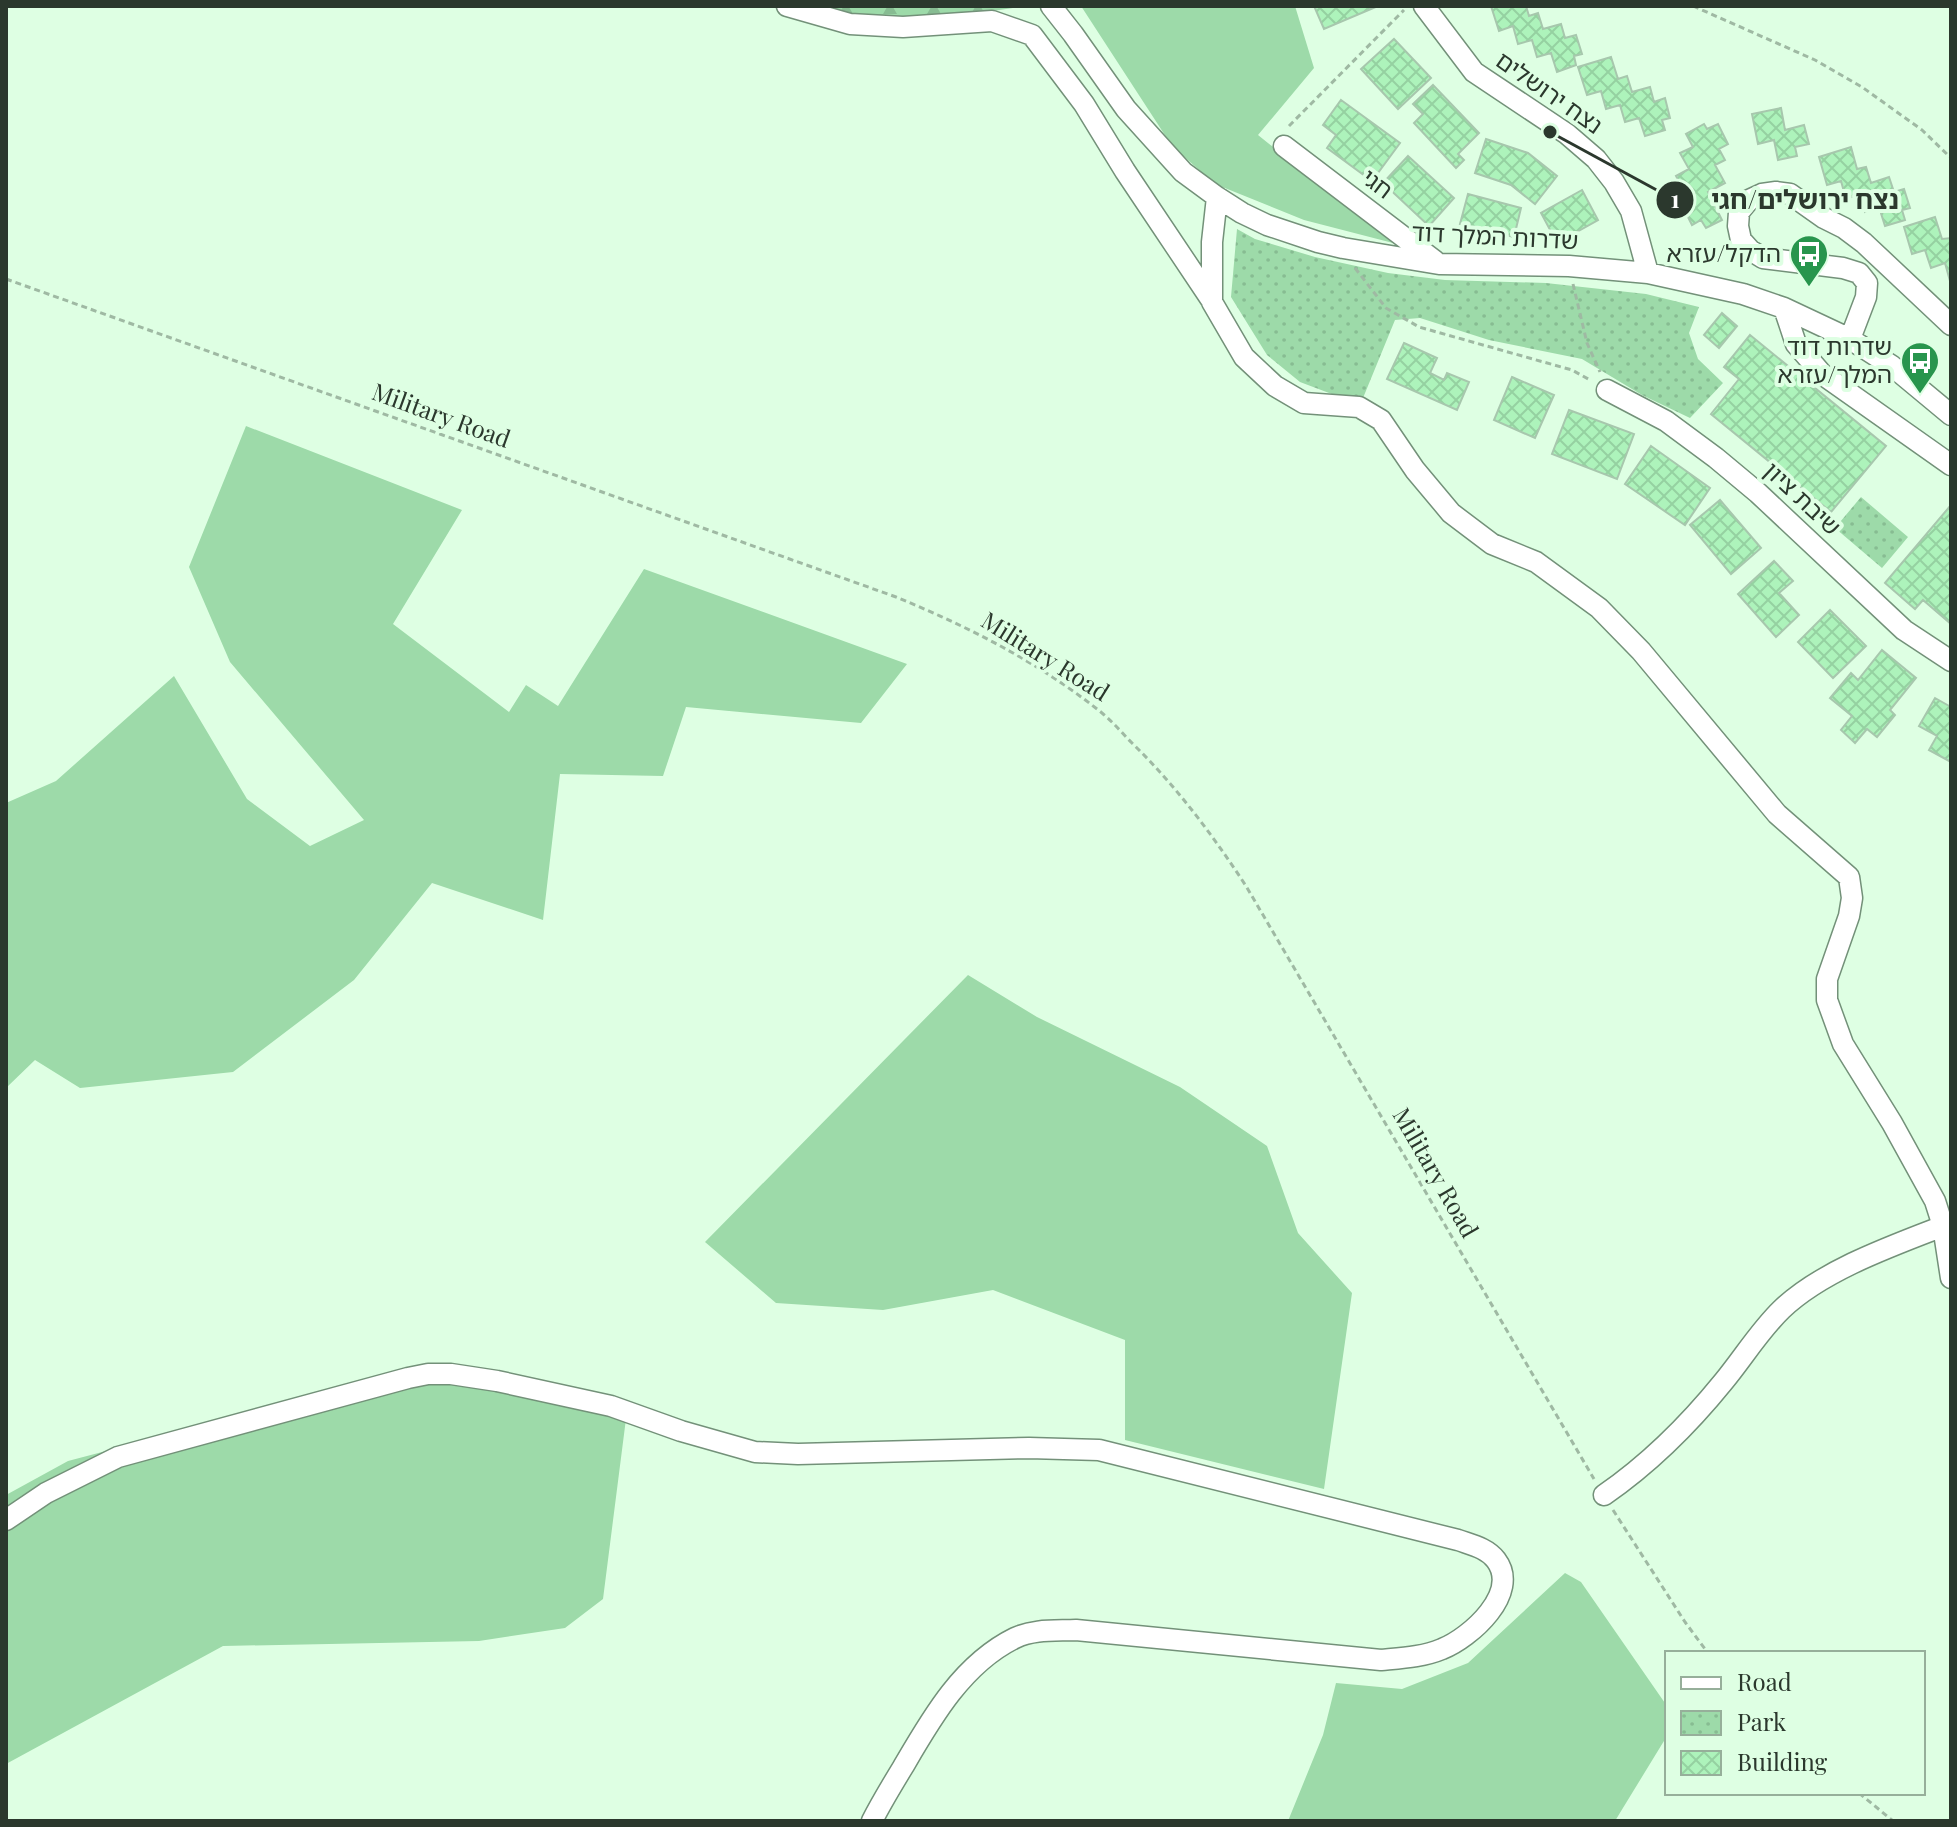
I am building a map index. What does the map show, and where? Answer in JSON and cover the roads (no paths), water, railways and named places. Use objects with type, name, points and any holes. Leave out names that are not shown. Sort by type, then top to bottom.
[{"type":"street","points":[[787,6],[850,24],[903,27],[992,21],[1032,35],[1084,104],[1244,357],[1275,386],[1304,403],[1359,407],[1381,420],[1415,470],[1451,513],[1492,544],[1536,562],[1599,608],[1641,651],[1777,814],[1849,877],[1852,898],[1849,916],[1827,979],[1827,1000],[1843,1044],[1892,1123],[1947,1224],[1951,1278]]},
{"type":"street","name":"שדרות המלך דוד","points":[[1051,6],[1126,109],[1183,172],[1242,213],[1267,225],[1343,248],[1439,264],[1569,266],[1648,273],[1743,294],[1784,308],[1850,339],[1892,366],[1951,415]]},
{"type":"street","name":"נצח ירושלים","points":[[1424,6],[1474,72],[1567,134],[1596,159],[1631,211],[1648,273]]},
{"type":"street","name":"חגי","points":[[1284,146],[1439,264]]},
{"type":"street","points":[[1850,339],[1866,297],[1867,283],[1859,273],[1843,268],[1763,258],[1750,250],[1741,240],[1738,226],[1739,212],[1749,200],[1762,194],[1790,194],[1844,228],[1881,258],[1951,325]]},
{"type":"street","points":[[1212,302],[1212,242],[1217,197]]},
{"type":"street","points":[[1784,308],[1796,344],[1822,374],[1951,465]]},
{"type":"street","name":"שיבת ציון","points":[[1607,390],[1666,421],[1716,458],[1758,493],[1904,630],[1951,661]]},
{"type":"street","points":[[1604,1495],[1630,1477],[1669,1441],[1721,1384],[1782,1309],[1820,1281],[1947,1224]]},
{"type":"street","points":[[6,1520],[46,1493],[118,1457],[408,1378],[451,1374],[611,1406],[681,1431],[755,1452],[798,1454],[1029,1448],[1099,1450],[1458,1540],[1483,1548],[1496,1560],[1502,1574],[1501,1592],[1492,1610],[1473,1628],[1444,1649],[1412,1657],[1381,1660],[1076,1630],[1038,1631],[1016,1637],[989,1654],[959,1682],[930,1720],[872,1821]]},
{"type":"place","name":"נצח ירושלים/חגי","points":[[1550,132]]},
{"type":"place","name":"הדקל/עזרא","points":[[1809,288]]},
{"type":"place","name":"שדרות דוד המלך/עזרא","points":[[1920,395]]}]
